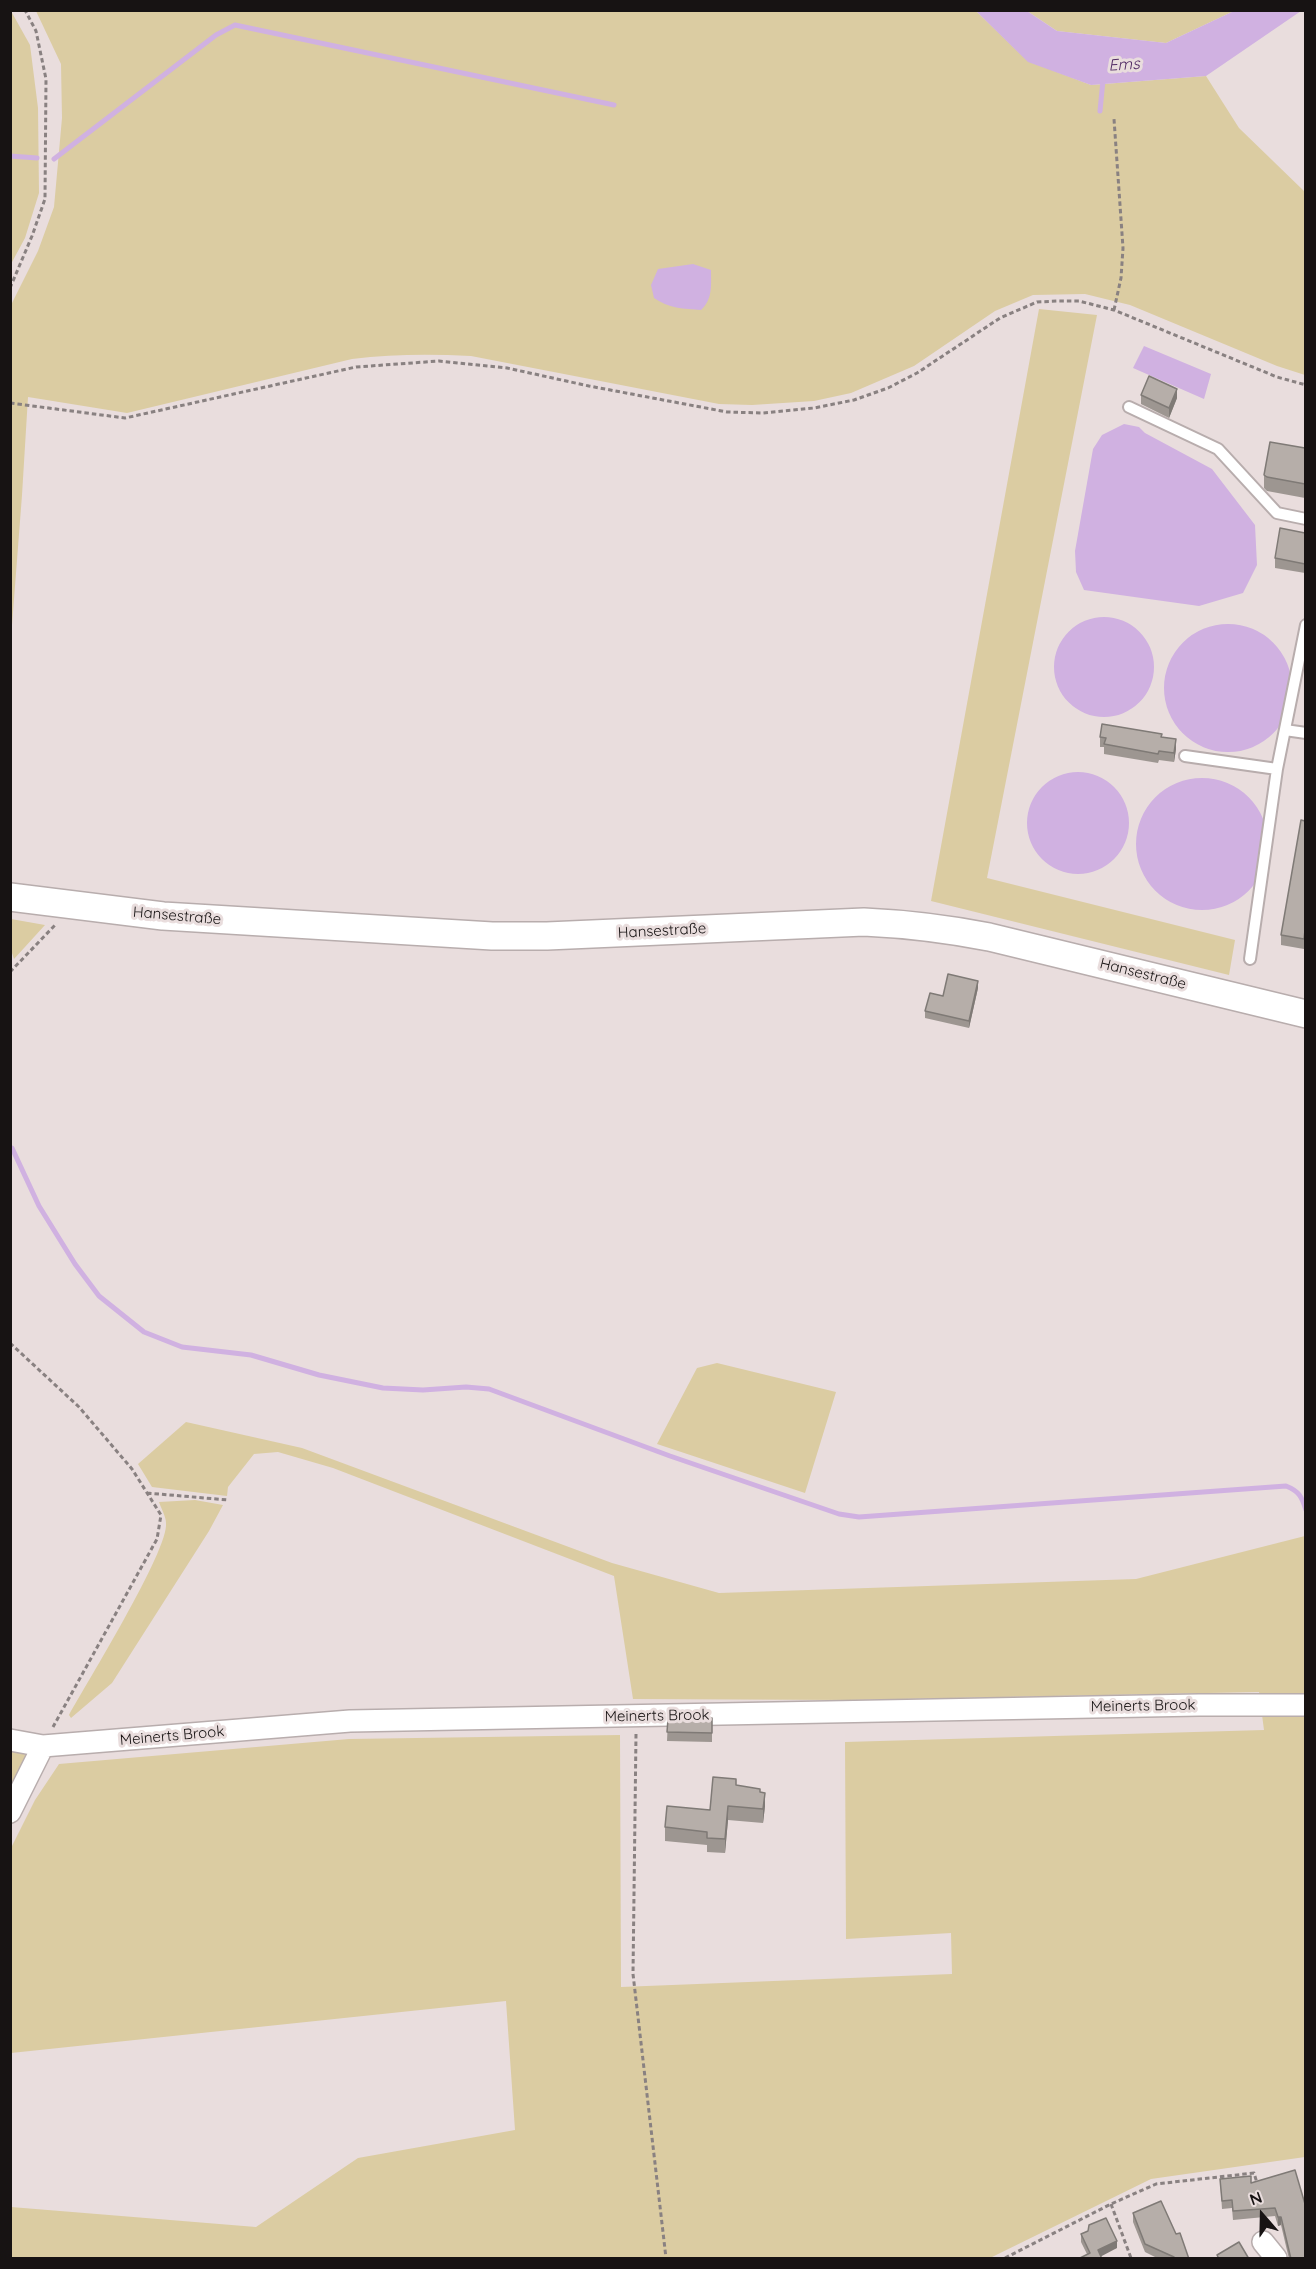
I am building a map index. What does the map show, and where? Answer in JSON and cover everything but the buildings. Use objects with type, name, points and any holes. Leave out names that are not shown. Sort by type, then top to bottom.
[{"type":"street","name":"Hansestraße","points":[[10,897],[163,916],[492,936],[548,936],[864,922],[901,923],[944,928],[989,937],[1305,1014]]},
{"type":"street","name":"Meinerts Brook","points":[[10,1740],[43,1746],[350,1721],[1305,1705]]},
{"type":"street","points":[[10,1812],[43,1746]]},
{"type":"street","points":[[1263,2242],[1276,2259]]},
{"type":"lane","points":[[1129,407],[1218,449],[1277,513],[1305,519]]},
{"type":"lane","points":[[1250,958],[1277,769],[1305,625]]},
{"type":"lane","points":[[1285,730],[1305,733]]},
{"type":"lane","points":[[1185,756],[1277,769]]},
{"type":"path","points":[[10,288],[45,199],[46,79],[36,31],[25,10]]},
{"type":"path","points":[[1114,119],[1123,248],[1121,278],[1114,310]]},
{"type":"path","points":[[10,403],[125,418],[356,367],[439,361],[507,368],[727,412],[763,413],[814,408],[854,400],[888,388],[917,373],[1000,318],[1037,302],[1079,301],[1114,310],[1277,377],[1305,385]]},
{"type":"path","points":[[10,972],[59,920]]},
{"type":"path","points":[[10,1343],[79,1407],[132,1469],[161,1515],[157,1539],[43,1746]]},
{"type":"path","points":[[147,1493],[228,1500]]},
{"type":"path","points":[[636,1717],[633,1974],[666,2259]]},
{"type":"path","points":[[1005,2259],[1111,2204],[1156,2184],[1254,2173],[1257,2184]]},
{"type":"path","points":[[1111,2204],[1131,2259]]},
{"type":"shaded area","points":[[11,11],[30,45],[38,108],[39,193],[25,238],[11,264]]},
{"type":"shaded area","points":[[36,11],[976,11],[1028,61],[1091,85],[1206,76],[1239,128],[1305,192],[1305,375],[1277,366],[1130,305],[1085,294],[1033,295],[995,311],[914,366],[851,393],[814,401],[752,405],[719,404],[471,356],[426,355],[352,359],[127,413],[28,397],[11,638],[11,305],[38,251],[54,207],[62,118],[61,64]]},
{"type":"shaded area","points":[[1027,11],[1234,11],[1166,43],[1057,31]]},
{"type":"shaded area","points":[[1039,309],[1097,315],[987,878],[1235,940],[1229,975],[931,901]]},
{"type":"shaded area","points":[[11,919],[45,925],[14,959],[11,950]]},
{"type":"shaded area","points":[[717,1363],[836,1392],[805,1493],[657,1444],[697,1368]]},
{"type":"shaded area","points":[[186,1422],[302,1448],[612,1563],[719,1593],[1136,1579],[1305,1536],[1305,2157],[1151,2179],[990,2258],[11,2258],[11,2207],[256,2227],[358,2158],[515,2130],[506,2001],[11,2053],[10,1850],[35,1800],[59,1764],[349,1739],[620,1735],[621,1987],[952,1974],[951,1933],[846,1939],[845,1742],[1264,1730],[1259,1692],[850,1700],[633,1699],[614,1576],[333,1468],[278,1452],[254,1454],[228,1487],[227,1496],[152,1487],[138,1464]]},
{"type":"shaded area","points":[[195,1500],[223,1505],[209,1531],[112,1683],[71,1718],[69,1715],[125,1618],[163,1538],[166,1523],[159,1502]]},
{"type":"shaded area","points":[[11,1740],[43,1746],[11,1812]]},
{"type":"water","name":"Ems","points":[[976,11],[1027,11],[1057,31],[1166,43],[1234,11],[1301,11],[1206,76],[1091,85],[1028,62]]},
{"type":"water","points":[[693,264],[711,270],[708,301],[701,310],[671,306],[654,298],[651,285],[658,269]]},
{"type":"water","points":[[1144,346],[1211,374],[1204,399],[1133,368]]},
{"type":"water","points":[[1124,424],[1139,427],[1145,433],[1212,469],[1255,525],[1257,565],[1243,593],[1199,606],[1084,590],[1076,572],[1075,551],[1093,449],[1102,435]]},
{"type":"water","points":[[1104,617],[1123,621],[1139,632],[1150,648],[1154,667],[1150,686],[1139,702],[1123,713],[1104,717],[1085,713],[1069,702],[1058,686],[1054,667],[1058,648],[1069,632],[1085,621]]},
{"type":"water","points":[[1228,624],[1253,629],[1273,643],[1287,663],[1292,688],[1287,713],[1273,733],[1253,747],[1228,752],[1203,747],[1183,733],[1169,713],[1164,688],[1169,663],[1183,643],[1203,629]]},
{"type":"water","points":[[1078,772],[1098,776],[1114,787],[1125,803],[1129,823],[1125,843],[1114,859],[1098,870],[1078,874],[1058,870],[1042,859],[1031,843],[1027,823],[1031,803],[1042,787],[1058,776]]},
{"type":"water","points":[[1202,778],[1227,783],[1249,797],[1263,819],[1268,844],[1263,869],[1249,891],[1227,905],[1202,910],[1177,905],[1155,891],[1141,869],[1136,844],[1141,819],[1155,797],[1177,783]]},
{"type":"waterway","points":[[54,159],[216,35],[235,25],[614,105]]},
{"type":"waterway","name":"Ems","points":[[1100,111],[1103,80]]},
{"type":"waterway","points":[[10,156],[37,158]]},
{"type":"waterway","points":[[12,1148],[39,1206],[75,1264],[99,1296],[144,1332],[182,1347],[251,1355],[319,1375],[383,1388],[489,1389],[670,1456],[839,1514],[859,1517],[1286,1486],[1299,1495],[1306,1510]]}]
